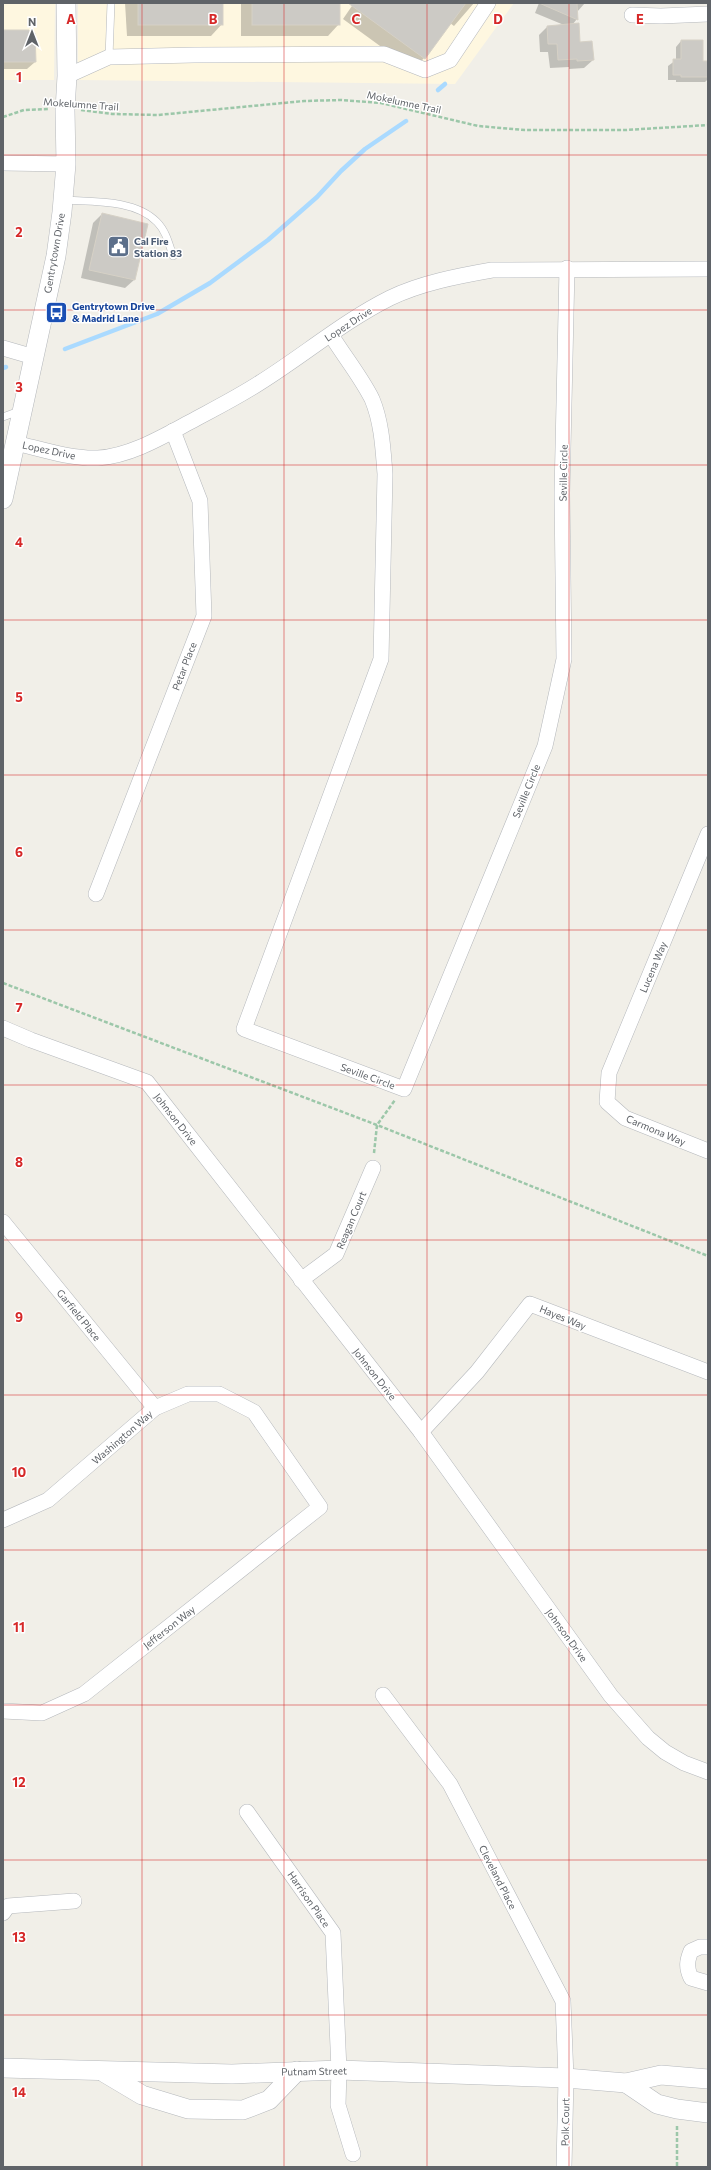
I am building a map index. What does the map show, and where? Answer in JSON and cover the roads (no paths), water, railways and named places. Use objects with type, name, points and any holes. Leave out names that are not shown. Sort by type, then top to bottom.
[{"type":"street","name":"Gentrytown Drive","points":[[3,499],[56,256],[66,164],[64,110],[67,76],[66,3]]},
{"type":"street","points":[[67,76],[108,57],[384,54],[425,70],[450,60],[488,3]]},
{"type":"street","points":[[632,15],[661,16],[708,14]]},
{"type":"street","points":[[3,163],[66,164]]},
{"type":"street","name":"Lopez Drive","points":[[15,443],[72,456],[98,458],[118,455],[173,431],[260,383],[331,335],[392,298],[458,276],[492,270],[567,268],[708,269]]},
{"type":"street","name":"Seville Circle","points":[[331,335],[371,399],[379,421],[383,445],[385,474],[381,659],[244,1029],[404,1089],[545,746],[564,659],[562,493],[567,268]]},
{"type":"street","points":[[3,348],[34,357]]},
{"type":"street","name":"Petar Place","points":[[96,894],[204,616],[200,501],[173,431]]},
{"type":"street","name":"Lucena Way","points":[[607,1102],[609,1073],[708,834]]},
{"type":"street","name":"Johnson Drive","points":[[3,1028],[31,1040],[147,1082],[301,1280],[422,1432],[611,1696],[648,1738],[665,1752],[684,1763],[708,1772]]},
{"type":"street","name":"Carmona Way","points":[[607,1102],[624,1118],[708,1151]]},
{"type":"street","name":"Reagan Court","points":[[301,1280],[336,1254],[373,1168]]},
{"type":"street","name":"Garfield Place","points":[[3,1222],[155,1408]]},
{"type":"street","name":"Hayes Way","points":[[422,1432],[477,1372],[530,1304],[708,1372]]},
{"type":"street","name":"Washington Way","points":[[3,1520],[48,1500],[155,1408],[188,1394],[220,1394],[254,1412],[320,1507]]},
{"type":"street","name":"Jefferson Way","points":[[3,1711],[42,1713],[84,1694],[320,1507]]},
{"type":"street","name":"Cleveland Place","points":[[383,1695],[450,1784],[563,2001],[566,2078]]},
{"type":"street","name":"Harrison Place","points":[[248,1812],[333,1933],[339,2070],[338,2105],[353,2154]]},
{"type":"street","points":[[3,1913],[8,1906],[74,1901]]},
{"type":"street","points":[[708,1947],[700,1947],[691,1951],[687,1960],[687,1969],[691,1978],[708,1983]]},
{"type":"street","name":"Putnam Street","points":[[3,2068],[104,2072],[232,2074],[339,2070],[566,2078],[626,2083],[661,2075],[708,2079]]},
{"type":"street","points":[[104,2072],[142,2095],[188,2109],[243,2110],[269,2100],[297,2071]]},
{"type":"street","name":"Polk Court","points":[[564,2167],[566,2078]]},
{"type":"street","name":"Putnam Street","points":[[626,2083],[657,2104],[677,2110],[708,2113]]},
{"type":"lane","points":[[108,57],[111,3]]},
{"type":"lane","points":[[63,200],[112,203],[144,213],[157,222],[164,232],[173,256]]},
{"type":"lane","points":[[3,417],[22,410]]},
{"type":"waterway","points":[[438,90],[445,84]]},
{"type":"waterway","points":[[65,349],[157,314],[210,283],[268,240],[317,197],[341,171],[365,149],[406,121]]},
{"type":"place","name":"Cal Fire Station 83","points":[[118,247]]},
{"type":"place","name":"Gentrytown Drive & Madrid Lane","points":[[56,312]]}]
